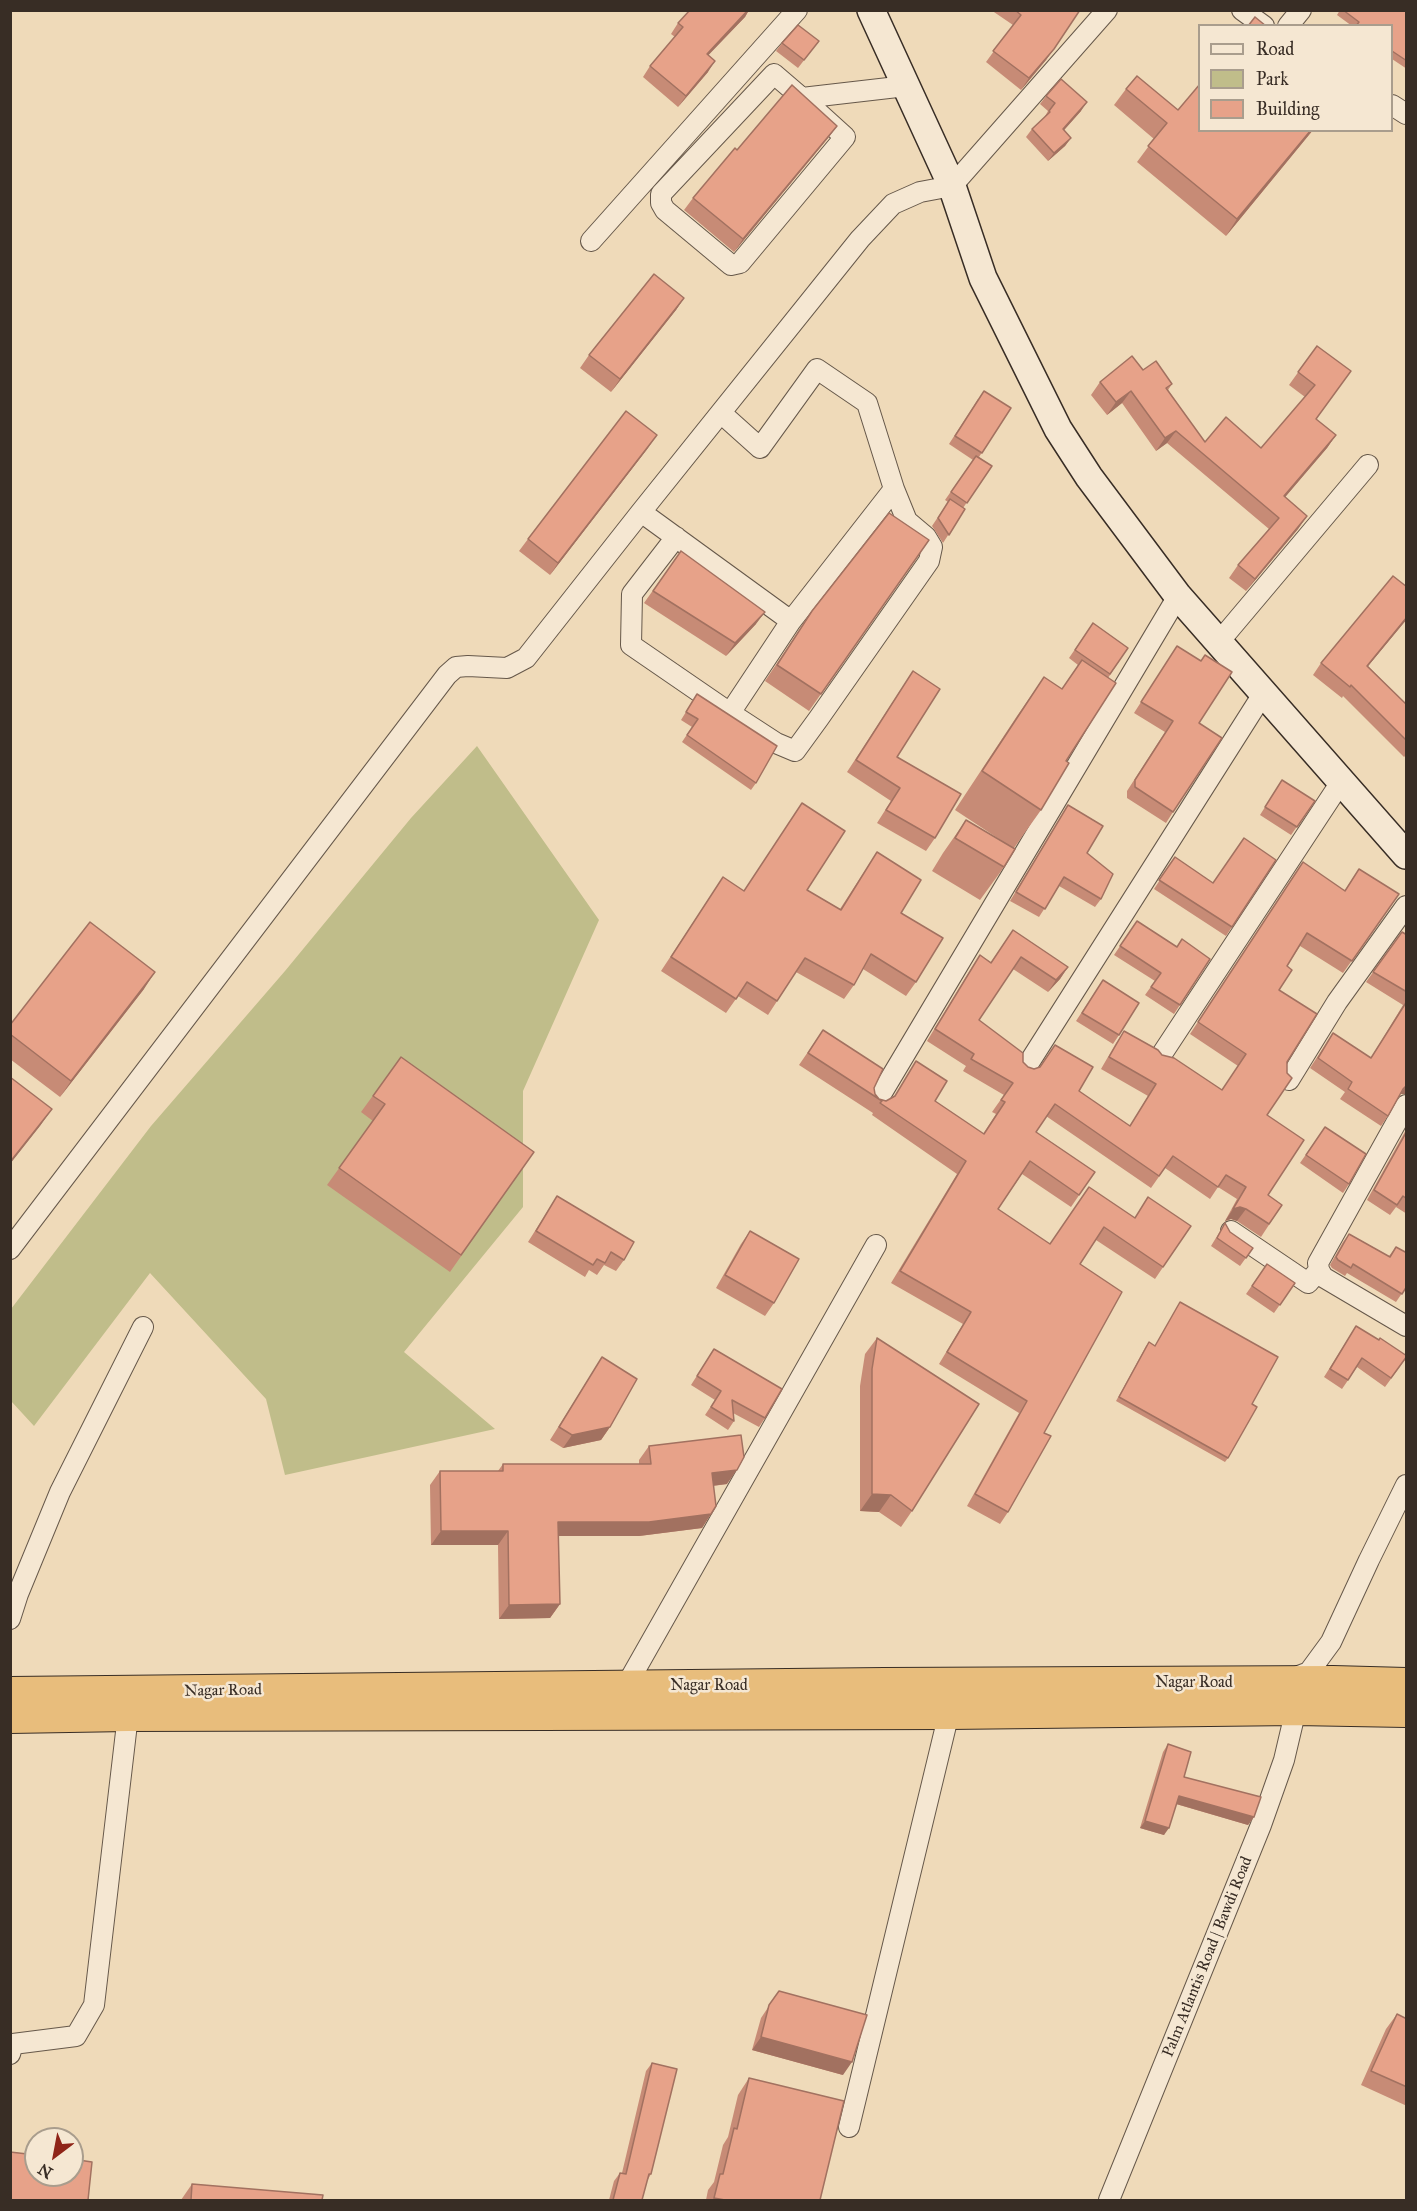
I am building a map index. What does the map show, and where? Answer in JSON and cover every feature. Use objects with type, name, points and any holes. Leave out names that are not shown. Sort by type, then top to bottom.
[{"type":"highway","name":"Nagar Road","points":[[10,1717],[949,1713],[1000,1698],[1279,1683],[1407,1684]]},
{"type":"highway","name":"Nagar Road","points":[[10,1693],[626,1686],[1407,1711]]},
{"type":"main road","points":[[871,10],[952,186],[984,278],[1058,429],[1089,477],[1178,596],[1407,855]]},
{"type":"street","points":[[591,241],[797,10]]},
{"type":"street","points":[[10,1249],[447,675],[456,667],[507,668],[526,658],[860,238],[893,204],[920,192],[952,186],[1107,10]]},
{"type":"street","points":[[1242,10],[1260,24]]},
{"type":"street","points":[[1290,24],[1301,10]]},
{"type":"street","points":[[802,98],[845,137],[740,262],[731,266],[665,210],[661,203],[661,194],[774,74],[802,98],[906,86]]},
{"type":"street","points":[[1393,106],[1407,114]]},
{"type":"street","points":[[676,537],[632,594],[630,601],[632,645],[776,743],[795,751],[929,561],[932,547],[926,537],[908,521],[894,489],[867,402],[817,369],[760,448],[721,413]]},
{"type":"street","points":[[1218,643],[1368,465]]},
{"type":"street","points":[[730,713],[791,621],[894,489]]},
{"type":"street","points":[[640,512],[791,621]]},
{"type":"street","points":[[877,1101],[1178,596]]},
{"type":"street","points":[[1025,1069],[1263,694]]},
{"type":"street","points":[[1160,1057],[1341,782]]},
{"type":"street","points":[[1289,1080],[1338,1002],[1407,906]]},
{"type":"street","points":[[1407,1105],[1318,1263],[1323,1277],[1407,1326]]},
{"type":"street","points":[[1231,1231],[1308,1283],[1319,1270]]},
{"type":"street","points":[[626,1686],[876,1245]]},
{"type":"street","points":[[10,1619],[60,1492],[143,1327]]},
{"type":"street","points":[[1279,1683],[1309,1672],[1330,1642],[1407,1485]]},
{"type":"street","name":"Palm Atlantis Road | Bawdi Road","points":[[1109,2200],[1261,1825],[1284,1760],[1296,1709]]},
{"type":"street","points":[[849,2127],[949,1713]]},
{"type":"street","points":[[10,2054],[13,2044],[75,2036],[94,2005],[128,1715]]},
{"type":"green space","points":[[477,746],[599,920],[523,1091],[523,1207],[404,1352],[495,1429],[285,1475],[266,1399],[150,1273],[34,1426],[11,1401],[11,1309],[151,1126],[285,971],[411,818]]},
{"type":"building","points":[[690,10],[748,10],[707,54],[715,61],[686,96],[650,66],[683,27],[678,23]]},
{"type":"building","points":[[1015,10],[1080,10],[1054,49],[1029,78],[993,51],[1021,15]]},
{"type":"building","points":[[1343,10],[1407,10],[1407,61],[1393,52],[1393,24],[1358,24],[1359,22]]},
{"type":"building","points":[[1255,17],[1264,24],[1250,24]]},
{"type":"building","points":[[798,25],[819,41],[804,60],[782,43]]},
{"type":"building","points":[[1137,76],[1178,110],[1198,86],[1198,132],[1309,132],[1237,219],[1148,146],[1167,123],[1126,89]]},
{"type":"building","points":[[1061,79],[1087,102],[1063,129],[1071,138],[1054,153],[1032,129],[1050,112],[1055,103],[1046,96]]},
{"type":"building","points":[[792,85],[837,126],[743,239],[693,198]]},
{"type":"building","points":[[654,274],[684,298],[620,379],[589,355]]},
{"type":"building","points":[[1317,346],[1351,371],[1316,419],[1336,435],[1284,496],[1307,516],[1255,579],[1238,565],[1279,518],[1176,431],[1165,438],[1131,391],[1116,402],[1100,382],[1132,356],[1143,370],[1156,361],[1172,384],[1166,388],[1205,442],[1226,417],[1261,448],[1315,385],[1298,372]]},
{"type":"building","points":[[984,391],[1011,408],[982,453],[955,436]]},
{"type":"building","points":[[626,411],[657,435],[558,563],[528,539]]},
{"type":"building","points":[[976,456],[992,466],[967,503],[951,492]]},
{"type":"building","points":[[950,499],[965,509],[949,535],[938,518]]},
{"type":"building","points":[[889,513],[929,540],[821,694],[777,665],[812,611]]},
{"type":"building","points":[[681,551],[765,612],[735,643],[653,591]]},
{"type":"building","points":[[1393,576],[1407,587],[1407,617],[1367,666],[1407,705],[1407,741],[1351,685],[1350,687],[1321,663]]},
{"type":"building","points":[[1093,623],[1128,648],[1110,674],[1075,650]]},
{"type":"building","points":[[1177,646],[1201,661],[1205,655],[1232,672],[1199,723],[1222,738],[1173,812],[1135,787],[1135,780],[1173,721],[1141,702]]},
{"type":"building","points":[[1082,660],[1116,683],[1066,761],[1069,763],[1041,810],[982,771],[1044,677],[1062,689]]},
{"type":"building","points":[[913,671],[940,689],[897,757],[961,794],[935,838],[886,810],[900,788],[856,760]]},
{"type":"building","points":[[697,694],[777,746],[756,783],[687,735],[698,719],[686,712]]},
{"type":"building","points":[[1282,780],[1315,801],[1297,827],[1265,807]]},
{"type":"building","points":[[802,803],[845,831],[807,890],[841,910],[877,852],[921,880],[901,913],[943,938],[916,982],[871,954],[854,985],[805,958],[777,1001],[747,982],[736,999],[671,957],[723,877],[744,891]]},
{"type":"building","points":[[1068,805],[1103,826],[1087,853],[1113,874],[1101,899],[1064,877],[1045,909],[1016,892]]},
{"type":"building","points":[[966,820],[1015,849],[1004,867],[955,838]]},
{"type":"building","points":[[1244,838],[1276,860],[1232,927],[1159,880],[1175,857],[1213,883]]},
{"type":"building","points":[[1303,862],[1345,891],[1359,869],[1399,894],[1352,961],[1307,933],[1287,966],[1292,970],[1279,990],[1317,1014],[1287,1062],[1287,1073],[1292,1078],[1267,1115],[1304,1140],[1268,1195],[1282,1205],[1269,1224],[1246,1209],[1240,1207],[1233,1209],[1246,1187],[1226,1175],[1218,1187],[1173,1156],[1159,1176],[1055,1104],[1036,1132],[1095,1172],[1079,1195],[1030,1161],[998,1209],[1050,1244],[1089,1187],[1135,1218],[1148,1197],[1191,1226],[1163,1267],[1104,1227],[1080,1264],[1122,1292],[1044,1433],[1051,1436],[1008,1512],[975,1494],[1027,1401],[947,1352],[971,1312],[900,1271],[966,1161],[880,1103],[882,1101],[808,1053],[823,1030],[883,1069],[874,1088],[879,1099],[886,1101],[895,1096],[916,1061],[947,1081],[935,1101],[984,1134],[1005,1102],[1001,1100],[1013,1083],[971,1059],[974,1054],[935,1029],[980,955],[991,963],[1013,930],[1068,967],[1056,980],[1021,957],[979,1020],[1023,1053],[1023,1062],[1028,1067],[1034,1069],[1040,1067],[1055,1045],[1093,1067],[1079,1091],[1130,1126],[1156,1084],[1109,1057],[1124,1031],[1158,1050],[1162,1055],[1174,1058],[1222,1090],[1246,1054],[1198,1022]]},
{"type":"building","points":[[1137,921],[1177,947],[1182,939],[1210,959],[1180,1005],[1151,987],[1161,973],[1120,946]]},
{"type":"building","points":[[90,922],[155,972],[71,1081],[10,1034],[10,1025]]},
{"type":"building","points":[[1402,932],[1407,935],[1407,992],[1373,972]]},
{"type":"building","points":[[1103,980],[1139,1003],[1119,1035],[1082,1013]]},
{"type":"building","points":[[1407,1001],[1407,1085],[1388,1116],[1348,1089],[1352,1082],[1318,1058],[1333,1033],[1371,1058]]},
{"type":"building","points":[[401,1057],[534,1152],[461,1255],[339,1168],[385,1104],[373,1096]]},
{"type":"building","points":[[10,1077],[52,1109],[10,1162]]},
{"type":"building","points":[[1325,1127],[1366,1154],[1349,1184],[1306,1155]]},
{"type":"building","points":[[1407,1131],[1407,1199],[1403,1196],[1397,1205],[1374,1190]]},
{"type":"building","points":[[557,1196],[634,1242],[624,1260],[611,1252],[605,1263],[597,1259],[593,1265],[536,1231]]},
{"type":"building","points":[[1225,1223],[1230,1232],[1253,1248],[1246,1258],[1217,1238]]},
{"type":"building","points":[[750,1231],[799,1259],[774,1303],[725,1275]]},
{"type":"building","points":[[1349,1234],[1390,1257],[1396,1247],[1407,1253],[1407,1286],[1402,1294],[1353,1264],[1351,1268],[1338,1260],[1336,1257]]},
{"type":"building","points":[[1267,1264],[1295,1283],[1280,1305],[1252,1286]]},
{"type":"building","points":[[1180,1302],[1278,1357],[1252,1404],[1257,1407],[1228,1458],[1119,1397],[1149,1342],[1155,1346]]},
{"type":"building","points":[[1356,1326],[1379,1340],[1380,1338],[1407,1356],[1391,1378],[1362,1358],[1348,1380],[1330,1369]]},
{"type":"building","points":[[877,1338],[979,1404],[912,1511],[891,1495],[872,1494],[872,1369]]},
{"type":"building","points":[[714,1349],[782,1389],[765,1418],[732,1400],[734,1421],[711,1407],[721,1391],[697,1376]]},
{"type":"building","points":[[602,1357],[637,1379],[610,1427],[572,1435],[559,1427]]},
{"type":"building","points":[[741,1435],[744,1457],[737,1470],[712,1473],[716,1506],[711,1514],[649,1522],[558,1522],[560,1604],[509,1605],[508,1531],[441,1531],[440,1471],[503,1471],[503,1464],[651,1464],[649,1446]]},
{"type":"building","points":[[1168,1744],[1191,1752],[1184,1777],[1261,1797],[1254,1817],[1179,1796],[1169,1828],[1145,1821]]},
{"type":"building","points":[[779,1991],[867,2015],[852,2062],[761,2037],[769,2005]]},
{"type":"building","points":[[1397,2014],[1407,2019],[1407,2087],[1371,2071]]},
{"type":"building","points":[[652,2063],[677,2069],[651,2174],[649,2174],[642,2200],[613,2200],[620,2173],[626,2174]]},
{"type":"building","points":[[749,2078],[844,2101],[820,2200],[714,2198],[720,2174],[723,2174],[734,2128],[737,2129]]},
{"type":"building","points":[[10,2152],[24,2154],[24,2187],[84,2187],[84,2161],[92,2162],[88,2200],[10,2200]]},
{"type":"building","points":[[192,2184],[323,2195],[322,2200],[191,2200]]}]
